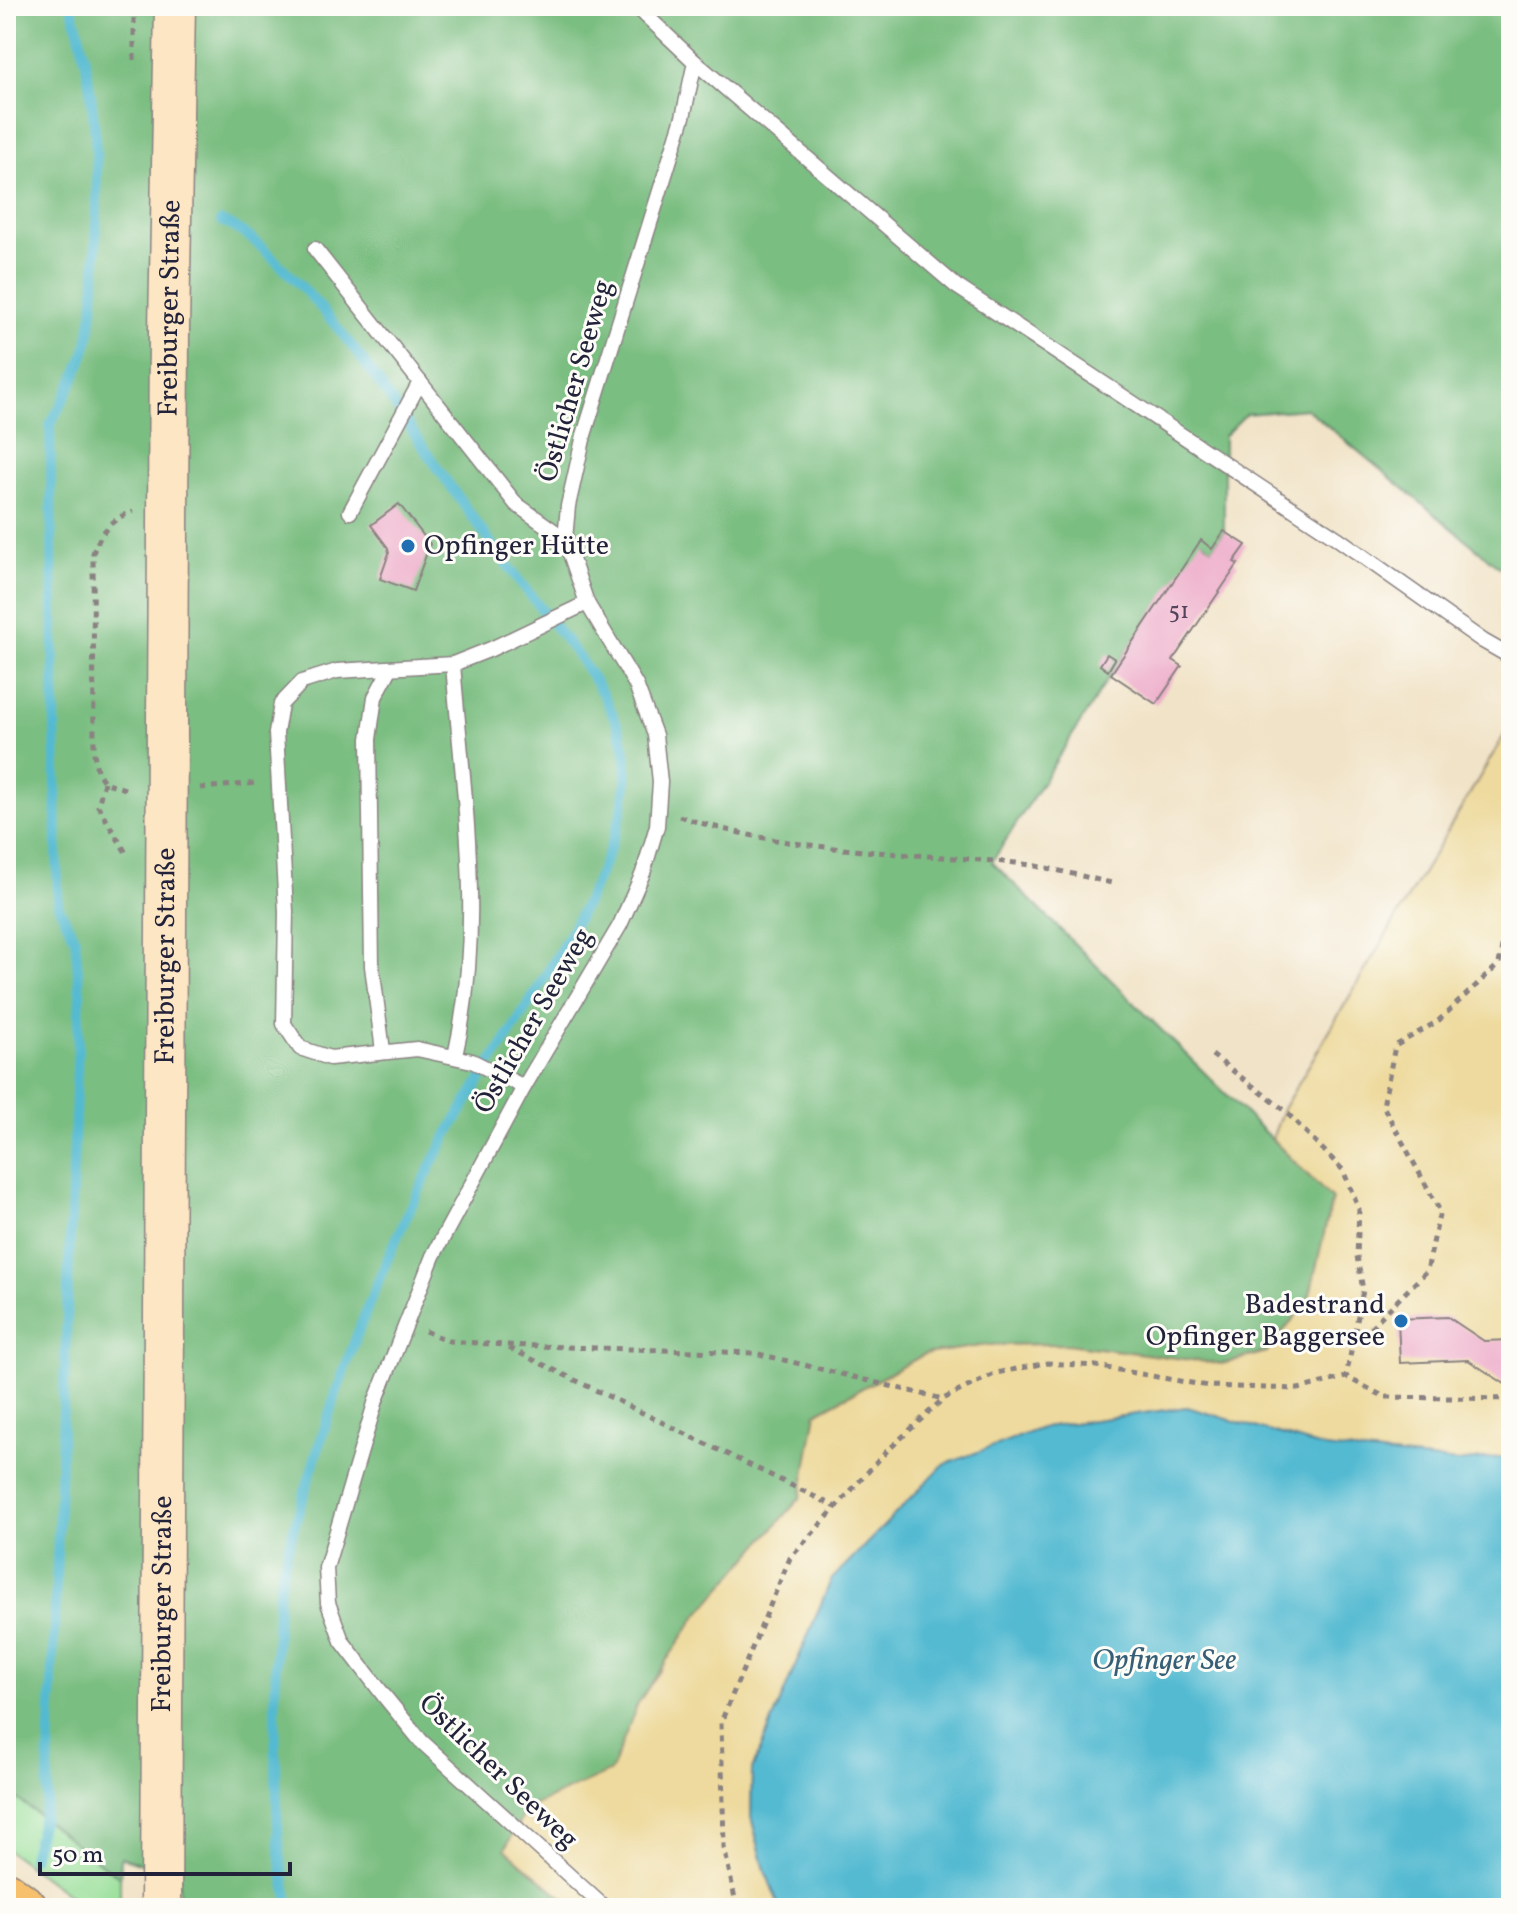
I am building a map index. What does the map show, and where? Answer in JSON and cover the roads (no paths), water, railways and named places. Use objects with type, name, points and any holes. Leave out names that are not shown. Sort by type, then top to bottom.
[{"type":"highway","points":[[6,1894],[25,1908]]},
{"type":"main road","name":"Freiburger Straße","points":[[160,1889],[168,376],[175,6]]},
{"type":"lane","points":[[636,6],[695,62],[956,286],[1511,657]]},
{"type":"lane","name":"Östlicher Seeweg","points":[[605,1908],[421,1741],[342,1641],[328,1603],[326,1568],[376,1400],[433,1256],[524,1087],[620,925],[643,873],[657,826],[660,782],[655,735],[636,685],[587,603],[565,539],[568,506],[584,435],[683,117],[695,62]]},
{"type":"lane","points":[[315,249],[416,388],[516,504],[565,539]]},
{"type":"lane","points":[[350,512],[416,388]]},
{"type":"lane","points":[[524,1087],[472,1061],[417,1049],[330,1058],[300,1048],[284,1024],[286,911],[276,733],[281,704],[302,682],[337,671],[453,664],[587,603]]},
{"type":"lane","points":[[453,664],[472,907],[463,1019],[455,1056]]},
{"type":"lane","points":[[383,1051],[372,966],[369,739],[375,697],[390,669]]},
{"type":"water","name":"Opfinger See","points":[[1187,1407],[1325,1448],[1457,1462],[1511,1456],[1511,1908],[780,1908],[765,1870],[751,1817],[752,1770],[831,1580],[943,1465],[1044,1427]]},
{"type":"waterway","points":[[32,1858],[47,1802],[80,994],[75,939],[58,905],[50,425],[85,352],[92,317],[96,267],[94,123],[86,64],[71,6]]},
{"type":"waterway","points":[[1508,6],[1511,13]]},
{"type":"waterway","points":[[221,221],[246,235],[281,266],[325,313],[365,364],[513,573],[586,667],[612,712],[626,758],[624,800],[610,849],[558,955],[465,1104],[422,1184],[384,1267],[351,1352],[292,1532],[278,1596],[275,1665],[279,1837],[291,1908]]},
{"type":"place","name":"Opfinger Hütte","points":[[408,546]]},
{"type":"place","name":"Badestrand Opfinger Baggersee","points":[[1401,1321]]}]
